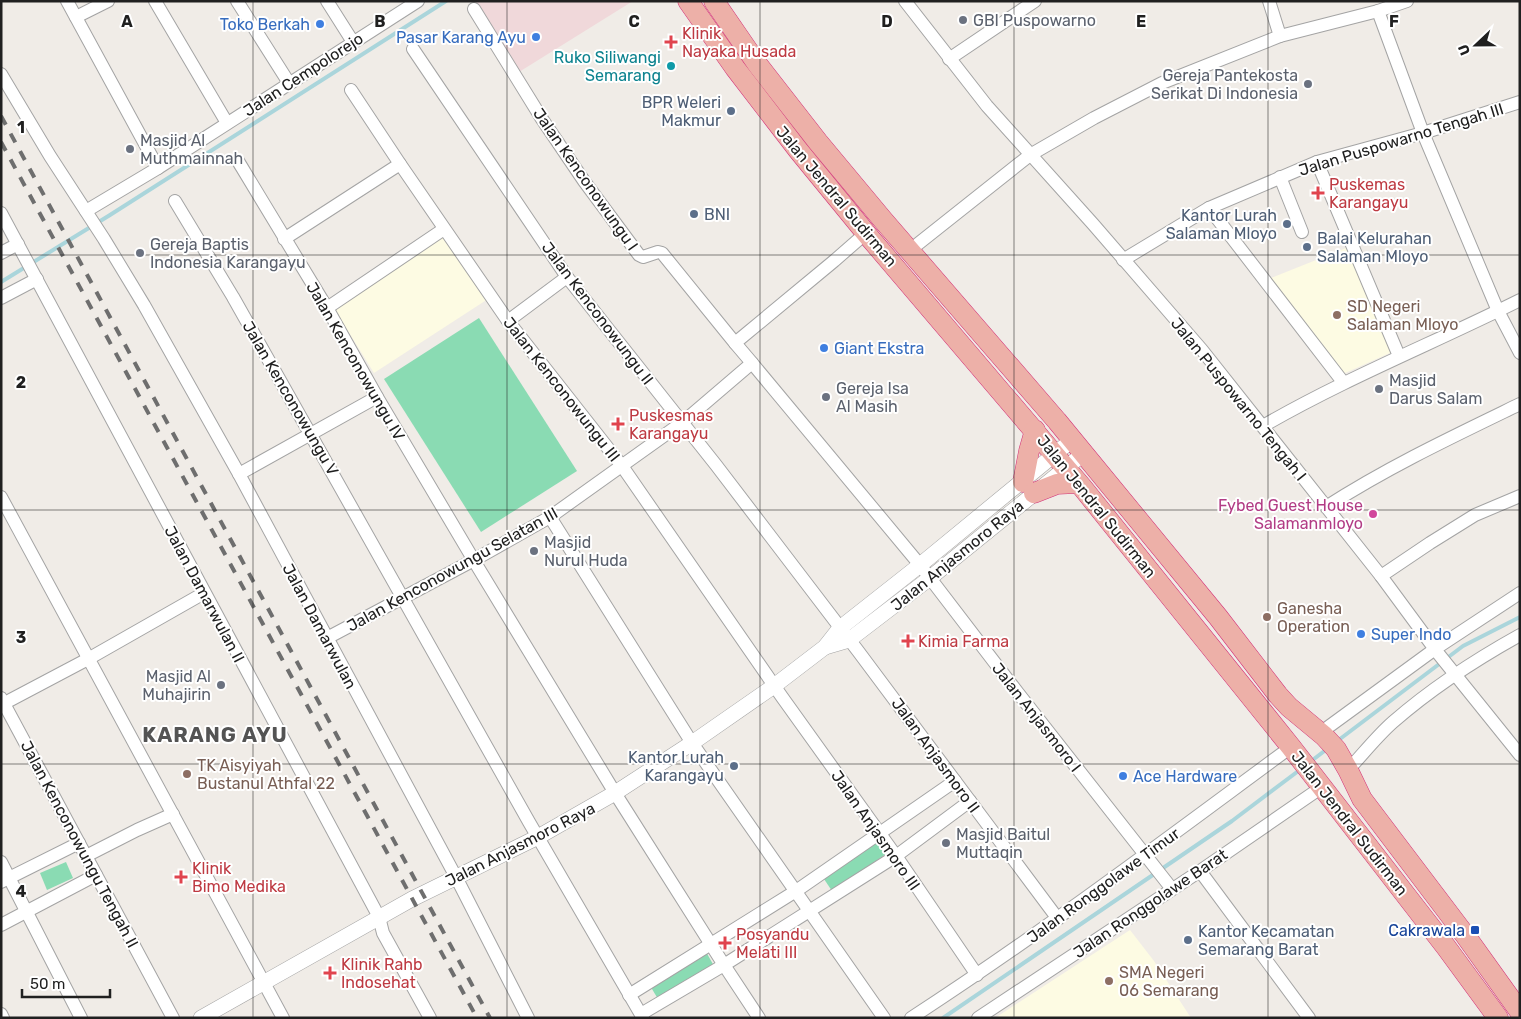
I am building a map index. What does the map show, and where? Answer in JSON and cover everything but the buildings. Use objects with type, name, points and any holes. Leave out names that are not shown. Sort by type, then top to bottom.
[{"type":"highway","name":"Jalan Jendral Sudirman","points":[[688,1],[735,68],[798,150],[1066,468],[1295,752],[1446,947],[1498,1018]]},
{"type":"highway","name":"Jalan Jendral Sudirman","points":[[714,1],[758,65],[800,119],[909,251],[1078,447],[1218,617],[1278,695],[1336,749],[1362,799],[1465,935],[1520,1012]]},
{"type":"highway","points":[[1034,430],[1029,451],[1028,488],[1057,484],[1066,468]]},
{"type":"street","points":[[67,1],[158,168]]},
{"type":"street","points":[[76,17],[108,1]]},
{"type":"street","points":[[155,1],[227,123]]},
{"type":"street","points":[[237,1],[289,84]]},
{"type":"street","points":[[327,1],[353,42]]},
{"type":"street","name":"Jalan Cempolorejo","points":[[88,213],[417,1]]},
{"type":"street","points":[[949,59],[1036,1]]},
{"type":"street","points":[[1269,1],[1280,36]]},
{"type":"street","points":[[909,251],[1030,155],[1094,118],[1162,83],[1280,36],[1378,11],[1407,1]]},
{"type":"street","name":"Jalan Puspowarno Tengah I","points":[[907,2],[987,106],[1202,350],[1381,576],[1436,651],[1520,755]]},
{"type":"street","name":"Jalan Kenconowungu I","points":[[474,9],[542,119],[584,181],[639,255],[643,257],[658,252],[662,253],[736,343]]},
{"type":"street","points":[[1378,11],[1423,134],[1498,311],[1520,354]]},
{"type":"street","name":"Jalan Kenconowungu II","points":[[413,49],[567,277],[683,422],[845,634]]},
{"type":"street","name":"Jalan Damarwulan","points":[[1,74],[144,305],[239,474],[456,877],[528,1018]]},
{"type":"street","name":"Jalan Kenconowungu III","points":[[351,90],[508,321],[622,466],[774,686]]},
{"type":"street","name":"Jalan Puspowarno Tengah III","points":[[1123,260],[1209,208],[1317,162],[1423,134],[1520,102]]},
{"type":"street","name":"Jalan Kenconowungu IV","points":[[238,161],[327,308],[377,397],[474,560]]},
{"type":"street","points":[[1317,162],[1399,356]]},
{"type":"street","points":[[284,239],[400,164]]},
{"type":"street","points":[[1280,177],[1302,232]]},
{"type":"street","name":"Jalan Kenconowungu V","points":[[176,201],[312,434],[538,837],[642,1016]]},
{"type":"street","points":[[1209,208],[1344,382]]},
{"type":"street","name":"Jalan Damarwulan II","points":[[1,213],[379,917],[383,933],[430,1018]]},
{"type":"street","points":[[327,308],[444,229]]},
{"type":"street","points":[[866,233],[736,343],[920,565]]},
{"type":"street","points":[[1,253],[18,244]]},
{"type":"street","points":[[1,298],[34,274]]},
{"type":"street","points":[[508,321],[567,277]]},
{"type":"street","points":[[1263,426],[1344,382],[1520,300]]},
{"type":"street","name":"Jalan Kenconowungu Selatan III","points":[[327,638],[474,560],[550,517],[683,422],[752,363]]},
{"type":"street","points":[[239,474],[377,397]]},
{"type":"street","points":[[1326,507],[1430,447],[1520,404]]},
{"type":"street","name":"Jalan Anjasmoro Raya","points":[[845,634],[920,565],[1028,488],[1066,468],[1078,447]]},
{"type":"street","name":"Jalan Anjasmoro Raya","points":[[201,1018],[379,917],[538,837],[615,793],[692,743],[774,686],[825,647],[930,578],[1028,488]]},
{"type":"street","points":[[1381,576],[1475,516],[1520,496]]},
{"type":"street","points":[[1,497],[283,1018]]},
{"type":"street","points":[[550,517],[692,743],[884,1018]]},
{"type":"street","points":[[474,560],[615,793],[759,1018]]},
{"type":"street","name":"Jalan Anjasmoro I","points":[[920,565],[1170,886]]},
{"type":"street","points":[[2,702],[88,659],[204,593]]},
{"type":"street","points":[[1322,734],[1520,593]]},
{"type":"street","name":"Jalan Anjasmoro II","points":[[845,634],[1058,919]]},
{"type":"street","points":[[1346,766],[1392,722],[1453,672],[1520,635]]},
{"type":"street","name":"Jalan Anjasmoro III","points":[[774,686],[896,856],[977,975]]},
{"type":"street","name":"Jalan Kenconowungu Tengah II","points":[[2,702],[173,1018]]},
{"type":"street","name":"Jalan Ronggolawe Timur","points":[[912,1018],[1147,858],[1295,752]]},
{"type":"street","points":[[629,995],[796,891],[955,781]]},
{"type":"street","name":"Jalan Ronggolawe Barat","points":[[978,1018],[1170,886],[1200,871],[1320,785]]},
{"type":"street","points":[[642,1016],[896,856],[970,802]]},
{"type":"street","points":[[86,856],[173,814]]},
{"type":"street","points":[[5,880],[79,843]]},
{"type":"street","points":[[1,862],[5,880],[26,911],[81,1018]]},
{"type":"street","points":[[1200,871],[1309,1018]]},
{"type":"street","points":[[1,925],[96,875]]},
{"type":"street","points":[[1,1014],[3,1018]]},
{"type":"shaded area","name":"Pasar Karang Ayu","points":[[475,1],[633,1],[519,72]]},
{"type":"shaded area","points":[[445,232],[488,299],[374,373],[333,307]]},
{"type":"shaded area","name":"SD Negeri Salaman Mloyo","points":[[1346,248],[1392,352],[1343,374],[1271,278]]},
{"type":"shaded area","name":"SMA Negeri 06 Semarang","points":[[1130,930],[1154,961],[1191,1018],[995,1018]]},
{"type":"green space","points":[[479,318],[577,471],[481,532],[384,379]]},
{"type":"green space","points":[[877,839],[886,854],[832,891],[822,876]]},
{"type":"green space","points":[[66,862],[73,878],[47,890],[40,873]]},
{"type":"green space","points":[[705,950],[714,966],[658,999],[649,984]]},
{"type":"waterway","points":[[1,282],[110,215],[446,1]]},
{"type":"waterway","points":[[1336,742],[1463,646],[1520,617]]},
{"type":"waterway","points":[[1310,762],[1327,749]]},
{"type":"waterway","points":[[943,1018],[1232,821],[1301,769]]},
{"type":"railway","points":[[1,116],[490,1018]]},
{"type":"railway","points":[[1,142],[477,1018]]},
{"type":"place","name":"GBI Puspowarno","points":[[963,20]]},
{"type":"place","name":"Toko Berkah","points":[[320,24]]},
{"type":"place","name":"Pasar Karang Ayu","points":[[536,37]]},
{"type":"place","name":"Klinik Nayaka Husada","points":[[671,42]]},
{"type":"place","name":"Ruko Siliwangi Semarang","points":[[671,66]]},
{"type":"place","name":"Gereja Pantekosta Serikat Di Indonesia","points":[[1308,84]]},
{"type":"place","name":"BPR Weleri Makmur","points":[[731,111]]},
{"type":"place","name":"Masjid Al Muthmainnah","points":[[130,149]]},
{"type":"place","name":"Puskemas Karangayu","points":[[1318,193]]},
{"type":"place","name":"BNI","points":[[694,214]]},
{"type":"place","name":"Kantor Lurah Salaman Mloyo","points":[[1287,224]]},
{"type":"place","name":"Balai Kelurahan Salaman Mloyo","points":[[1307,247]]},
{"type":"place","name":"Gereja Baptis Indonesia Karangayu","points":[[140,253]]},
{"type":"place","name":"SD Negeri Salaman Mloyo","points":[[1337,315]]},
{"type":"place","name":"Giant Ekstra","points":[[824,348]]},
{"type":"place","name":"Masjid Darus Salam","points":[[1379,389]]},
{"type":"place","name":"Gereja Isa Al Masih","points":[[826,397]]},
{"type":"place","name":"Puskesmas Karangayu","points":[[618,424]]},
{"type":"place","name":"Fybed Guest House Salamanmloyo","points":[[1373,514]]},
{"type":"place","name":"Masjid Nurul Huda","points":[[534,551]]},
{"type":"place","name":"Ganesha Operation","points":[[1267,617]]},
{"type":"place","name":"Super Indo","points":[[1361,634]]},
{"type":"place","name":"Kimia Farma","points":[[908,641]]},
{"type":"place","name":"Masjid Al Muhajirin","points":[[221,685]]},
{"type":"place","name":"Kantor Lurah Karangayu","points":[[734,766]]},
{"type":"place","name":"TK Aisyiyah Bustanul Athfal 22","points":[[187,774]]},
{"type":"place","name":"Ace Hardware","points":[[1123,776]]},
{"type":"place","name":"Masjid Baitul Muttaqin","points":[[946,843]]},
{"type":"place","name":"Klinik Bimo Medika","points":[[181,877]]},
{"type":"place","name":"Cakrawala","points":[[1475,930]]},
{"type":"place","name":"Kantor Kecamatan Semarang Barat","points":[[1188,940]]},
{"type":"place","name":"Posyandu Melati III","points":[[725,943]]},
{"type":"place","name":"Klinik Rahb Indosehat","points":[[330,973]]},
{"type":"place","name":"SMA Negeri 06 Semarang","points":[[1109,981]]},
{"type":"district","name":"KARANG AYU","points":[[215,735]]}]
